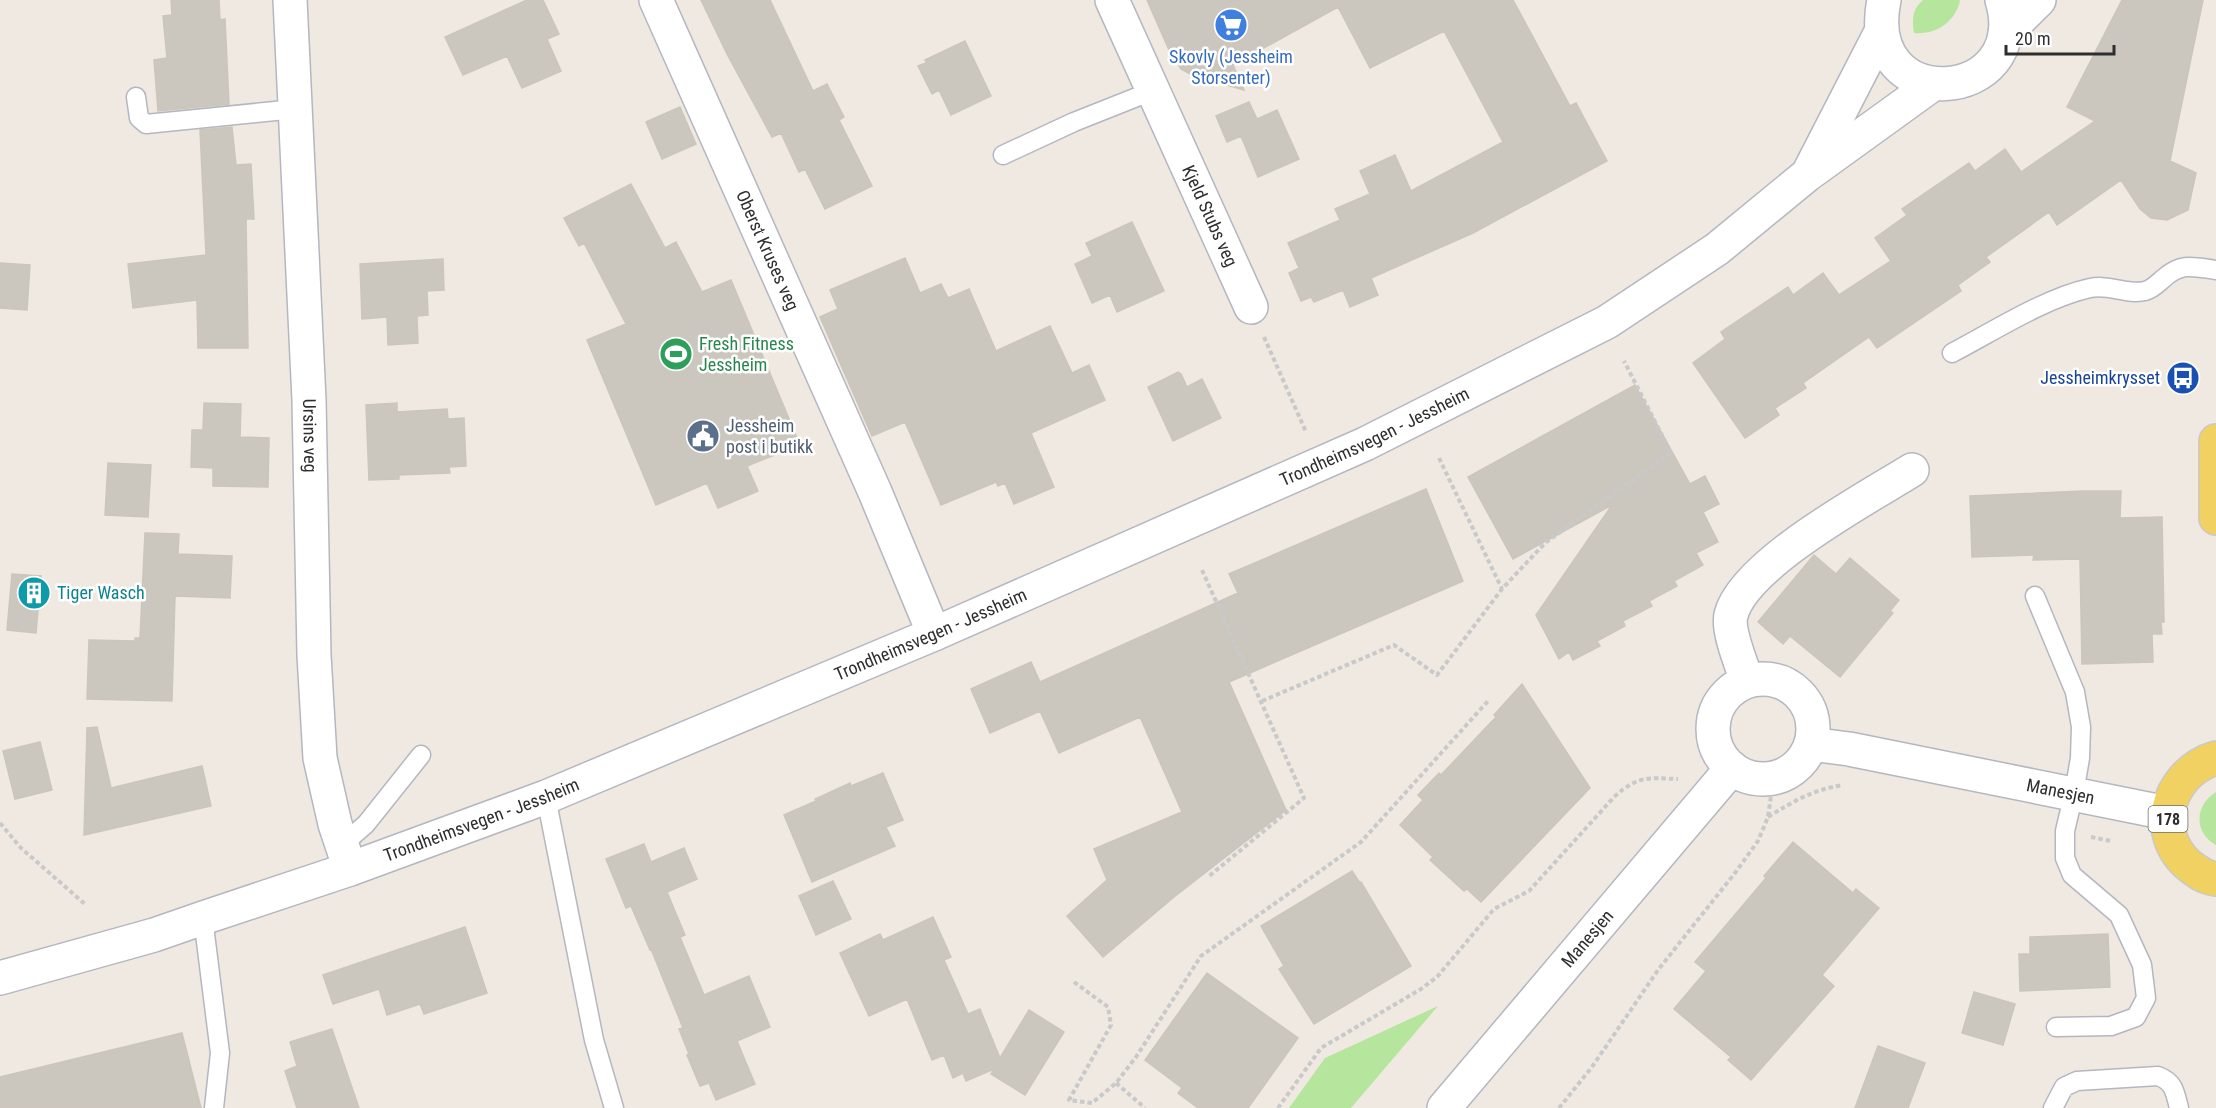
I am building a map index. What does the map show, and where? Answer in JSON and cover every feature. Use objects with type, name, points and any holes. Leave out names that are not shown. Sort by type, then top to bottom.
[{"type":"main road","points":[[2216,441],[2216,518]]},
{"type":"main road","name":"178","points":[[2216,758],[2206,761],[2187,774],[2174,791],[2168,813],[2170,840],[2184,863],[2207,878],[2216,879]]},
{"type":"street","name":"Ursins veg","points":[[290,0],[309,400],[314,655],[320,758],[335,824],[346,857]]},
{"type":"street","name":"Oberst Kruses veg","points":[[656,0],[875,492],[934,634]]},
{"type":"street","name":"Kjeld Stubs veg","points":[[1112,0],[1251,308]]},
{"type":"street","points":[[1882,16],[1887,50],[1898,66],[1914,78],[1933,84],[1952,84],[1971,79],[1987,68],[1998,52],[2005,34],[2006,14],[2002,0]]},
{"type":"street","points":[[2005,34],[2039,0]]},
{"type":"street","name":"Trondheimsvegen - Jessheim","points":[[1807,175],[1882,16]]},
{"type":"street","name":"Trondheimsvegen - Jessheim","points":[[0,978],[154,935],[203,918],[346,857],[546,796],[934,634],[1365,444],[1607,322],[1717,249],[1807,175],[1933,84]]},
{"type":"street","points":[[1747,681],[1734,644],[1731,616],[1743,591],[1782,552],[1912,470]]},
{"type":"street","points":[[1776,680],[1798,693],[1811,713],[1814,727],[1811,744],[1797,767],[1782,776],[1760,779],[1724,776],[1713,732],[1715,715],[1724,697],[1731,690],[1747,681],[1776,680]]},
{"type":"street","name":"Manesjen","points":[[1811,744],[1849,748],[2168,813]]},
{"type":"street","name":"Manesjen","points":[[1444,1108],[1724,776]]},
{"type":"lane","points":[[1003,155],[1074,122],[1152,91]]},
{"type":"lane","points":[[136,97],[139,118],[146,124],[295,110]]},
{"type":"lane","points":[[1952,353],[2052,301],[2091,287],[2112,287],[2139,292],[2152,288],[2180,268],[2191,266],[2216,270]]},
{"type":"lane","points":[[2036,596],[2075,692],[2081,727],[2080,758],[2065,831],[2065,858],[2072,875],[2119,915],[2142,965],[2146,998],[2136,1017],[2111,1026],[2056,1027]]},
{"type":"lane","points":[[346,857],[366,824],[421,755]]},
{"type":"lane","points":[[546,796],[594,1040],[614,1108]]},
{"type":"lane","points":[[203,918],[220,1053],[214,1108]]},
{"type":"lane","points":[[2053,1108],[2064,1087],[2077,1081],[2158,1076],[2166,1079],[2174,1087],[2179,1108]]},
{"type":"path","points":[[1251,308],[1306,433]]},
{"type":"path","points":[[1262,701],[1394,645],[1437,675],[1502,589],[1545,543],[1671,453],[1624,361]]},
{"type":"path","points":[[1439,459],[1502,589]]},
{"type":"path","points":[[1202,570],[1304,798],[1208,876]]},
{"type":"path","points":[[1074,982],[1108,1007],[1111,1025],[1069,1100],[1092,1103],[1116,1083],[1136,1057],[1202,956],[1361,842],[1488,701]]},
{"type":"path","points":[[1278,1108],[1321,1048],[1421,989],[1437,977],[1494,909],[1529,891],[1615,796],[1630,783],[1646,778],[1686,780],[1724,776]]},
{"type":"path","points":[[1559,1108],[1592,1067],[1658,970],[1758,841],[1768,817],[1771,796],[1782,776]]},
{"type":"path","points":[[1768,817],[1803,795],[1851,784]]},
{"type":"path","points":[[0,823],[21,848],[86,905]]},
{"type":"path","points":[[2065,831],[2111,841]]},
{"type":"path","points":[[1116,1083],[1145,1108]]},
{"type":"green space","points":[[1923,0],[1960,1],[1954,15],[1943,26],[1930,32],[1914,33],[1914,15]]},
{"type":"green space","points":[[2216,792],[2216,845],[2203,833],[2200,819],[2204,804]]},
{"type":"green space","points":[[1438,1006],[1351,1108],[1289,1108],[1325,1058]]},
{"type":"building","points":[[171,0],[219,0],[220,20],[225,19],[229,104],[158,111],[154,60],[167,58],[163,16],[172,15]]},
{"type":"building","points":[[527,0],[543,0],[559,34],[547,39],[561,71],[522,88],[507,56],[463,75],[445,37]]},
{"type":"building","points":[[701,0],[770,0],[813,91],[827,84],[844,117],[839,120],[872,186],[825,209],[805,169],[799,172],[781,133],[772,137]]},
{"type":"building","points":[[1147,0],[1513,0],[1570,106],[1576,103],[1607,161],[1473,233],[1371,278],[1378,295],[1350,307],[1343,290],[1314,302],[1311,297],[1301,301],[1289,273],[1299,268],[1288,243],[1340,220],[1335,209],[1370,194],[1360,171],[1395,155],[1411,191],[1503,142],[1444,31],[1370,68],[1338,7],[1233,65],[1244,90],[1192,75],[1181,69],[1169,50]]},
{"type":"building","points":[[2122,0],[2203,0],[2170,161],[2196,173],[2188,210],[2167,220],[2151,218],[2140,209],[2121,180],[2057,225],[2049,212],[1986,257],[1990,262],[1958,285],[1961,291],[1877,348],[1869,337],[1803,383],[1806,388],[1775,408],[1779,415],[1745,438],[1693,363],[1725,339],[1721,332],[1788,287],[1793,295],[1823,273],[1839,295],[1891,261],[1875,238],[1907,215],[1902,209],[1969,163],[1975,171],[2005,149],[2021,172],[2095,121],[2067,107]]},
{"type":"building","points":[[965,41],[991,96],[951,115],[939,90],[932,94],[918,66],[926,63],[925,60]]},
{"type":"building","points":[[1249,102],[1257,119],[1277,110],[1299,159],[1258,177],[1241,136],[1227,142],[1216,116]]},
{"type":"building","points":[[680,107],[696,144],[662,159],[646,122]]},
{"type":"building","points":[[232,127],[236,165],[251,164],[254,219],[246,219],[248,348],[198,348],[197,300],[133,308],[128,264],[206,255],[200,130]]},
{"type":"building","points":[[631,184],[665,248],[676,242],[702,292],[731,280],[800,445],[747,466],[758,491],[718,508],[707,483],[656,505],[587,340],[626,324],[584,243],[579,246],[564,218]]},
{"type":"building","points":[[1132,222],[1164,291],[1117,312],[1110,295],[1092,303],[1075,264],[1092,256],[1086,243]]},
{"type":"building","points":[[905,258],[920,293],[941,284],[948,298],[969,289],[996,351],[1050,326],[1072,373],[1089,365],[1105,400],[1031,433],[1054,487],[1014,504],[1005,483],[998,486],[996,482],[941,505],[905,422],[872,436],[820,317],[838,309],[830,290]]},
{"type":"building","points":[[443,259],[444,290],[427,291],[428,315],[417,316],[418,343],[388,345],[387,317],[362,319],[360,264]]},
{"type":"building","points":[[0,263],[30,265],[27,310],[0,308]]},
{"type":"building","points":[[1178,372],[1187,387],[1202,379],[1221,418],[1173,441],[1148,387]]},
{"type":"building","points":[[1635,385],[1690,484],[1705,476],[1719,504],[1703,512],[1718,542],[1696,553],[1703,565],[1674,581],[1677,586],[1649,601],[1652,606],[1623,621],[1625,626],[1597,641],[1600,646],[1573,660],[1569,652],[1559,659],[1536,615],[1612,505],[1513,559],[1468,477]]},
{"type":"building","points":[[204,403],[241,404],[240,437],[269,438],[268,487],[213,486],[213,468],[191,467],[192,430],[203,430]]},
{"type":"building","points":[[397,403],[397,412],[447,409],[448,419],[464,418],[466,466],[449,467],[450,473],[399,475],[399,479],[369,480],[366,405]]},
{"type":"building","points":[[108,463],[151,465],[148,517],[105,515]]},
{"type":"building","points":[[1426,489],[1463,581],[1229,682],[1286,810],[1174,897],[1103,957],[1067,916],[1107,880],[1094,849],[1182,812],[1140,717],[1059,753],[1040,711],[990,733],[971,689],[1031,662],[1040,682],[1238,593],[1229,574]]},
{"type":"building","points":[[2121,491],[2120,518],[2162,517],[2164,622],[2161,622],[2162,634],[2152,634],[2153,662],[2082,664],[2080,559],[2033,560],[2034,555],[1972,557],[1970,496]]},
{"type":"building","points":[[145,533],[179,534],[178,554],[232,556],[230,598],[175,596],[172,701],[87,699],[89,640],[135,641],[135,638],[140,638]]},
{"type":"building","points":[[1814,555],[1836,574],[1850,558],[1899,600],[1890,611],[1893,613],[1840,677],[1790,636],[1783,644],[1758,622]]},
{"type":"building","name":"Tiger Wasch","points":[[12,574],[41,576],[36,633],[7,630]]},
{"type":"building","points":[[1522,684],[1590,788],[1481,902],[1467,889],[1464,891],[1430,860],[1433,857],[1400,825],[1423,800],[1418,795],[1439,773],[1441,775],[1496,717],[1494,715]]},
{"type":"building","points":[[97,727],[111,788],[202,766],[211,806],[84,835],[87,728]]},
{"type":"building","points":[[40,742],[52,790],[15,799],[3,751]]},
{"type":"building","points":[[883,773],[903,820],[886,827],[895,846],[812,882],[784,815],[850,783],[851,786]]},
{"type":"building","points":[[1793,842],[1853,893],[1856,889],[1879,908],[1822,975],[1834,986],[1751,1080],[1728,1060],[1731,1057],[1674,1009],[1706,971],[1695,962],[1766,878],[1764,876]]},
{"type":"building","points":[[644,844],[651,862],[684,848],[697,879],[667,892],[685,935],[680,937],[704,995],[749,976],[770,1027],[737,1041],[755,1084],[716,1100],[709,1083],[700,1086],[679,1029],[683,1028],[651,949],[631,906],[626,908],[606,859]]},
{"type":"building","points":[[1352,871],[1361,882],[1411,966],[1314,1024],[1279,969],[1284,966],[1261,926]]},
{"type":"building","points":[[833,881],[851,919],[816,935],[799,896]]},
{"type":"building","points":[[933,917],[951,957],[944,960],[968,1014],[980,1009],[1000,1058],[1029,1010],[1064,1032],[1025,1095],[991,1074],[994,1069],[966,1081],[963,1073],[953,1078],[944,1055],[932,1060],[907,999],[869,1016],[840,953],[880,934],[883,940]]},
{"type":"building","points":[[465,927],[487,993],[424,1014],[420,1004],[387,1015],[379,989],[333,1004],[323,975]]},
{"type":"building","points":[[2108,934],[2110,987],[2020,991],[2019,954],[2030,954],[2030,937]]},
{"type":"building","points":[[1207,973],[1298,1038],[1248,1108],[1198,1108],[1178,1093],[1182,1088],[1145,1060]]},
{"type":"building","points":[[1974,992],[2015,1004],[2003,1045],[1962,1033]]},
{"type":"building","points":[[332,1029],[359,1108],[297,1108],[285,1071],[297,1066],[290,1042]]},
{"type":"building","points":[[182,1033],[201,1108],[0,1108],[0,1077]]},
{"type":"building","points":[[1878,1046],[1925,1063],[1908,1108],[1855,1108]]},
{"type":"place","name":"Skovly (Jessheim Storsenter)","points":[[1231,25]]},
{"type":"place","name":"Fresh Fitness Jessheim","points":[[676,354]]},
{"type":"place","name":"Jessheimkrysset","points":[[2183,378]]},
{"type":"place","name":"Jessheim post i butikk","points":[[703,436]]},
{"type":"place","name":"Tiger Wasch","points":[[34,593]]}]
